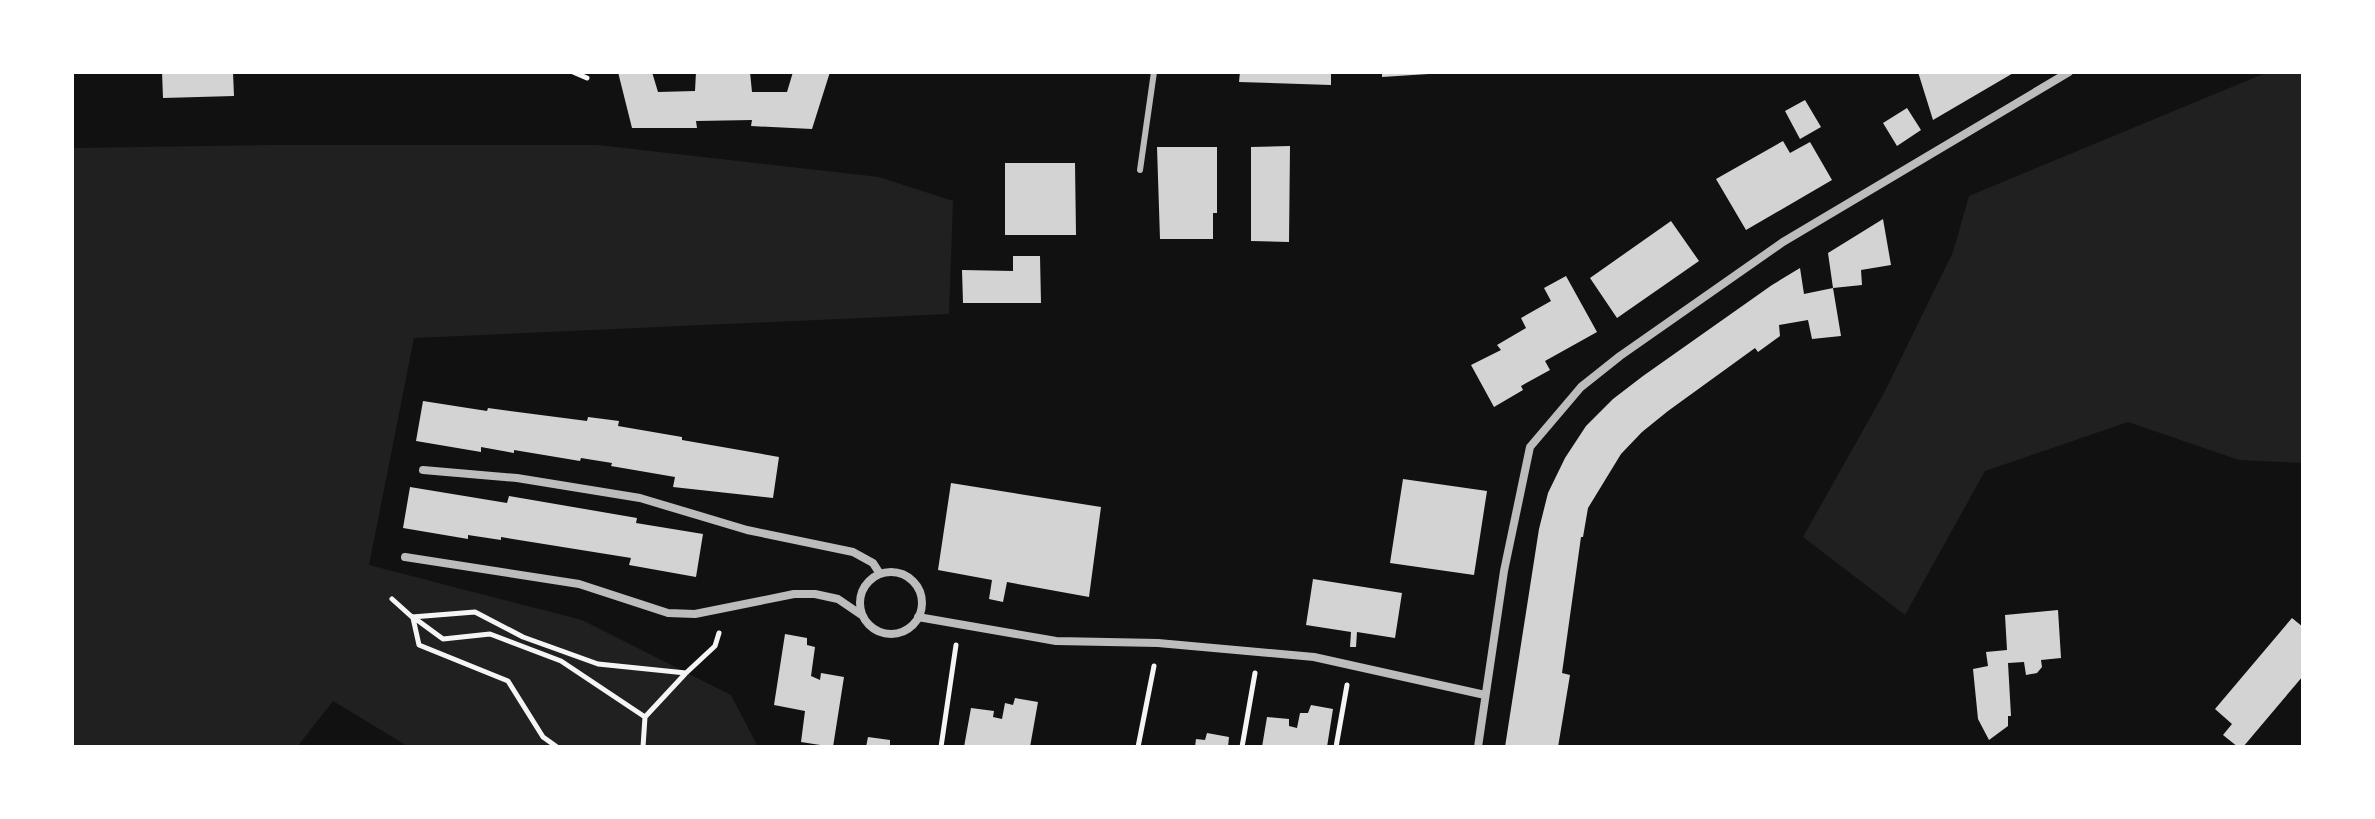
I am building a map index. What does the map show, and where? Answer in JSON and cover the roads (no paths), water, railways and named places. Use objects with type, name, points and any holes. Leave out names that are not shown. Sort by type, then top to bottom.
[{"type":"street","points":[[1478,747],[1504,571],[1530,447],[1581,387],[1642,340],[1783,242],[2069,72]]},
{"type":"street","points":[[423,470],[517,478],[628,495],[747,530],[853,552],[873,563],[880,574]]},
{"type":"street","points":[[405,557],[579,584],[668,613],[695,614],[794,594],[815,594],[838,599],[863,616],[872,628],[887,634],[906,630],[918,617],[921,606],[919,591],[913,581],[902,574],[880,574],[863,588],[860,606],[863,616]]},
{"type":"street","points":[[918,617],[1056,641],[1158,643],[1314,657],[1485,695]]},
{"type":"lane","points":[[1140,170],[1154,72]]}]
